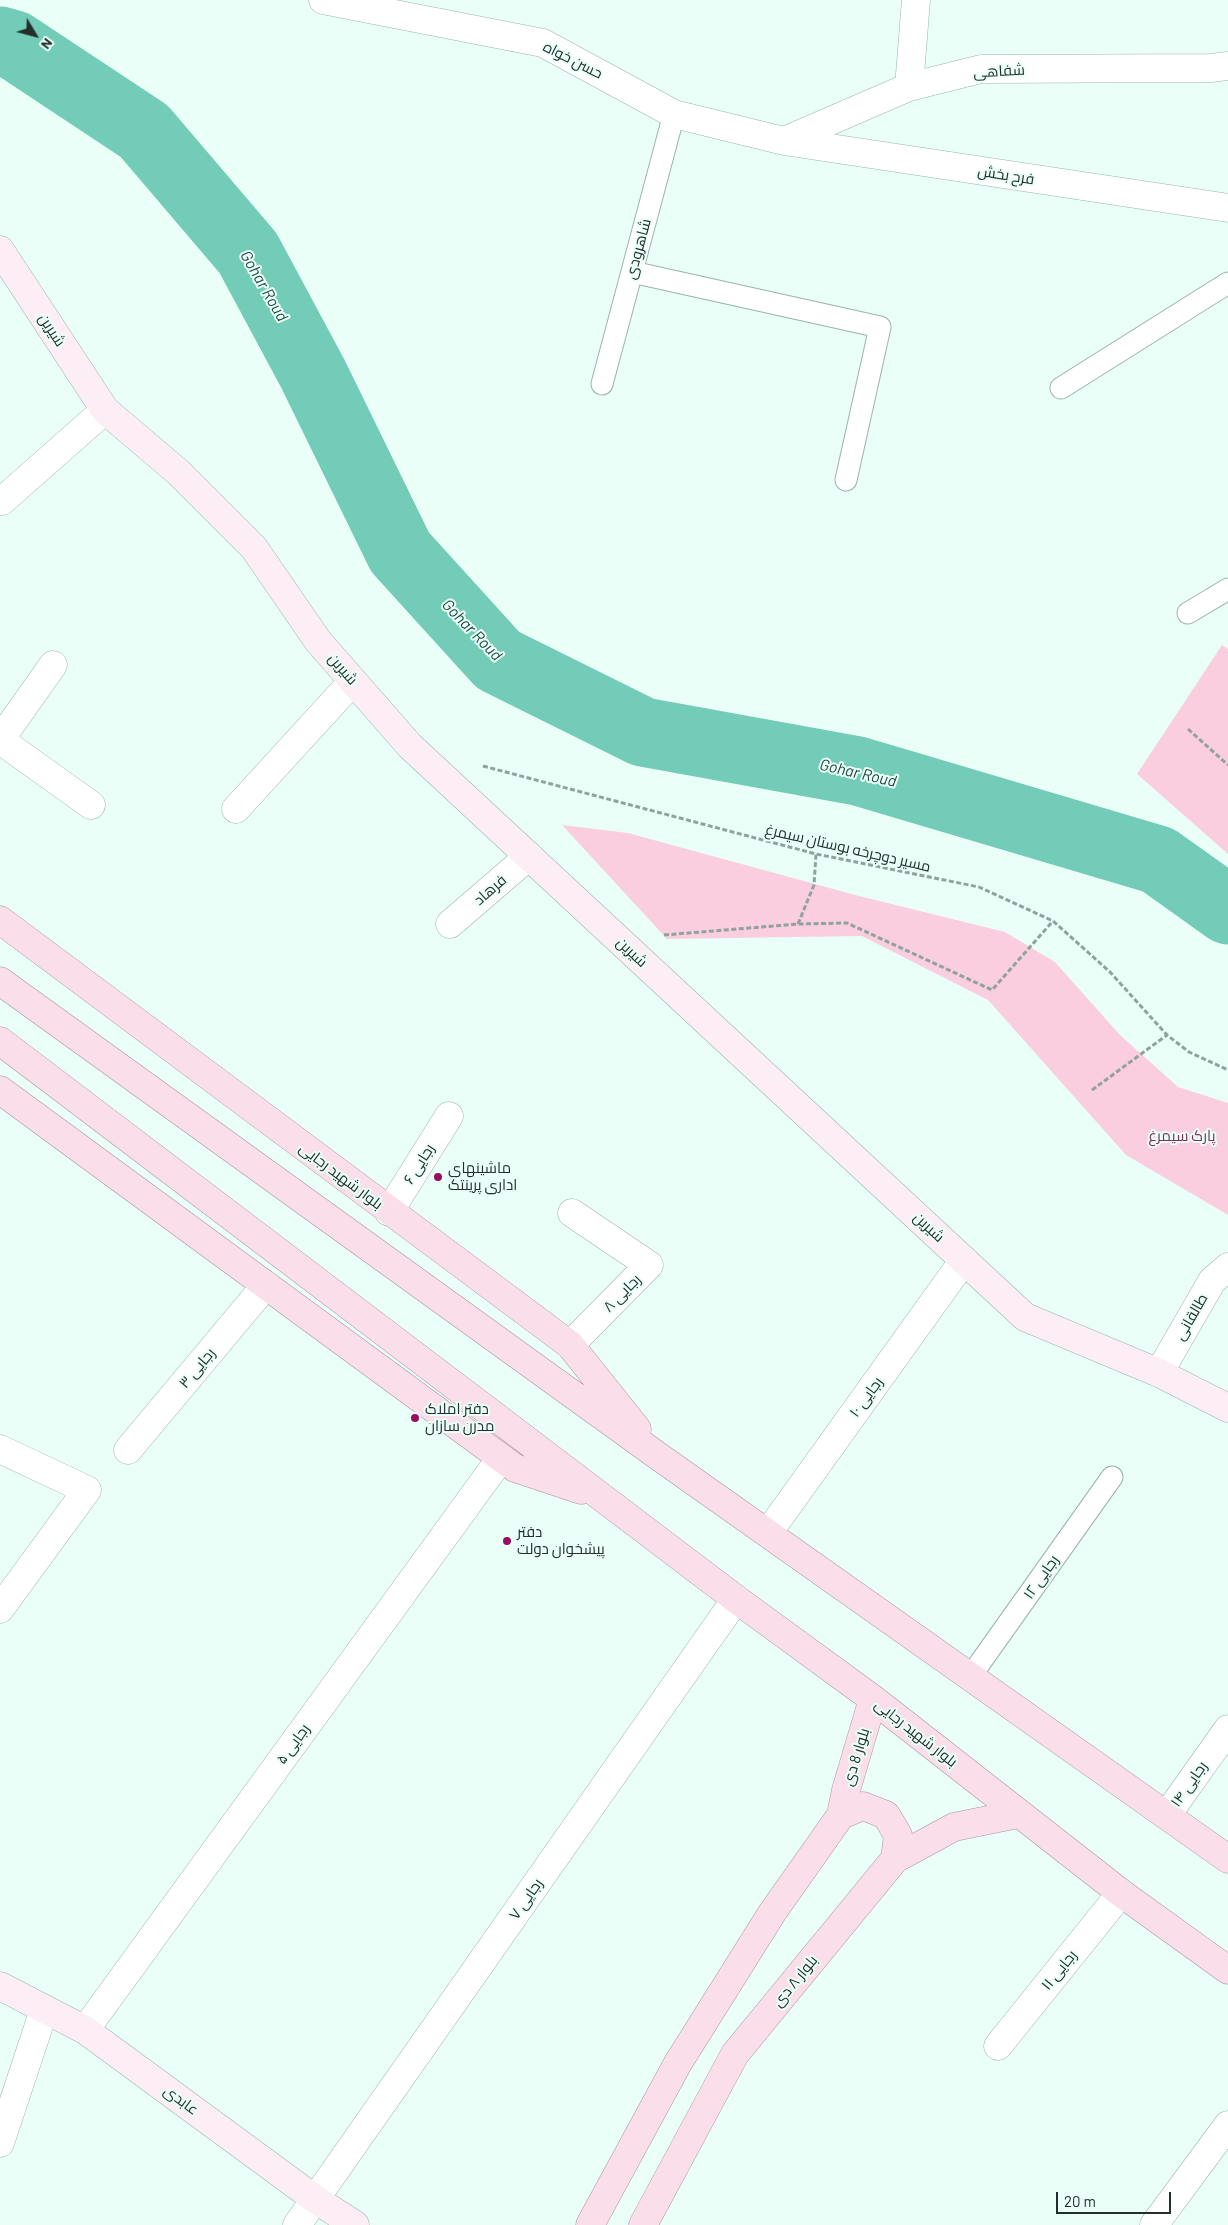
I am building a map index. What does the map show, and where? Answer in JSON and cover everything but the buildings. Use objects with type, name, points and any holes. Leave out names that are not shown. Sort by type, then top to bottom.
[{"type":"main road","name":"بلوار شهید رجایی","points":[[0,920],[389,1212],[570,1345],[658,1456]]},
{"type":"main road","name":"بلوار شهید رجایی","points":[[0,981],[658,1456],[1228,1859]]},
{"type":"main road","name":"بلوار شهید رجایی","points":[[0,1041],[736,1599],[873,1699],[1121,1893],[1228,1970]]},
{"type":"main road","name":"بلوار شهید رجایی","points":[[0,1090],[515,1468],[603,1498]]},
{"type":"main road","name":"بلوار 8 دی","points":[[841,1815],[846,1790],[873,1699]]},
{"type":"main road","points":[[590,2225],[678,2063],[772,1913],[841,1815],[864,1806],[886,1815],[898,1835],[895,1859]]},
{"type":"main road","name":"بلوار ۸ دی","points":[[643,2225],[735,2054],[895,1859],[954,1827],[1018,1814]]},
{"type":"street","name":"حسن خواه","points":[[323,0],[543,43],[674,114],[784,141]]},
{"type":"street","points":[[909,86],[916,0]]},
{"type":"street","name":"شفاهی","points":[[784,141],[909,86],[981,69],[1201,68],[1228,66]]},
{"type":"street","name":"فرح بخش","points":[[784,141],[1228,208]]},
{"type":"street","name":"شیرین","points":[[0,250],[105,410],[178,472],[254,548],[318,641],[410,746],[1025,1317],[1158,1373],[1228,1408]]},
{"type":"street","points":[[2,501],[105,410]]},
{"type":"street","points":[[53,665],[0,740],[91,805]]},
{"type":"street","points":[[236,809],[353,680]]},
{"type":"street","name":"فرهاد","points":[[450,924],[529,856]]},
{"type":"street","name":"رجایی ۶","points":[[389,1212],[449,1116]]},
{"type":"street","name":"رجایی ۸","points":[[570,1345],[649,1265],[572,1213]]},
{"type":"street","name":"رجایی ۱۰","points":[[768,1533],[964,1260]]},
{"type":"street","name":"طالقانی","points":[[1158,1373],[1212,1281],[1228,1267]]},
{"type":"street","name":"رجایی ۳","points":[[128,1450],[266,1285]]},
{"type":"street","points":[[0,1449],[87,1490],[0,1609]]},
{"type":"street","name":"رجایی ۵","points":[[85,2030],[501,1458]]},
{"type":"street","name":"رجایی ۷","points":[[297,2225],[736,1599]]},
{"type":"street","name":"رجایی ۱۴","points":[[1167,1815],[1228,1729]]},
{"type":"street","name":"رجایی ۱۱","points":[[998,2046],[1121,1893]]},
{"type":"street","name":"عابدی","points":[[0,1986],[85,2030],[315,2199],[355,2225]]},
{"type":"street","points":[[0,2143],[44,2010]]},
{"type":"street","points":[[1154,2225],[1228,2126]]},
{"type":"lane","name":"شاهرودی","points":[[602,384],[674,114]]},
{"type":"lane","points":[[632,272],[880,327],[846,480]]},
{"type":"lane","points":[[1061,388],[1228,283]]},
{"type":"lane","points":[[1188,614],[1228,589]]},
{"type":"lane","name":"رجایی ۱۲","points":[[970,1677],[1112,1477]]},
{"type":"path","points":[[1188,729],[1228,765]]},
{"type":"path","name":"مسیر دوچرخه بوستان سیمرغ","points":[[477,764],[816,854],[979,887],[1053,922],[1110,972],[1167,1035],[1189,1052],[1228,1070]]},
{"type":"path","points":[[798,924],[814,885],[816,854]]},
{"type":"path","points":[[618,939],[798,924],[847,923],[992,990],[1053,922]]},
{"type":"path","points":[[1092,1090],[1167,1035]]},
{"type":"green space","points":[[1222,645],[1228,649],[1228,854],[1137,774]]},
{"type":"green space","name":"پارک سیمرغ","points":[[562,825],[628,833],[859,896],[1005,932],[1055,962],[1120,1035],[1178,1087],[1228,1103],[1228,1215],[1126,1155],[988,1000],[862,936],[667,939]]},
{"type":"waterway","name":"Gohar Roud","points":[[0,41],[14,45],[144,131],[248,253],[313,374],[400,552],[498,660],[643,732],[858,771],[1158,860],[1228,910]]},
{"type":"place","name":"ماشینهای اداری پرینتک","points":[[438,1177]]},
{"type":"place","name":"دفتر املاک مدرن سازان","points":[[415,1418]]},
{"type":"place","name":"دفتر پیشخوان دولت","points":[[507,1541]]}]
